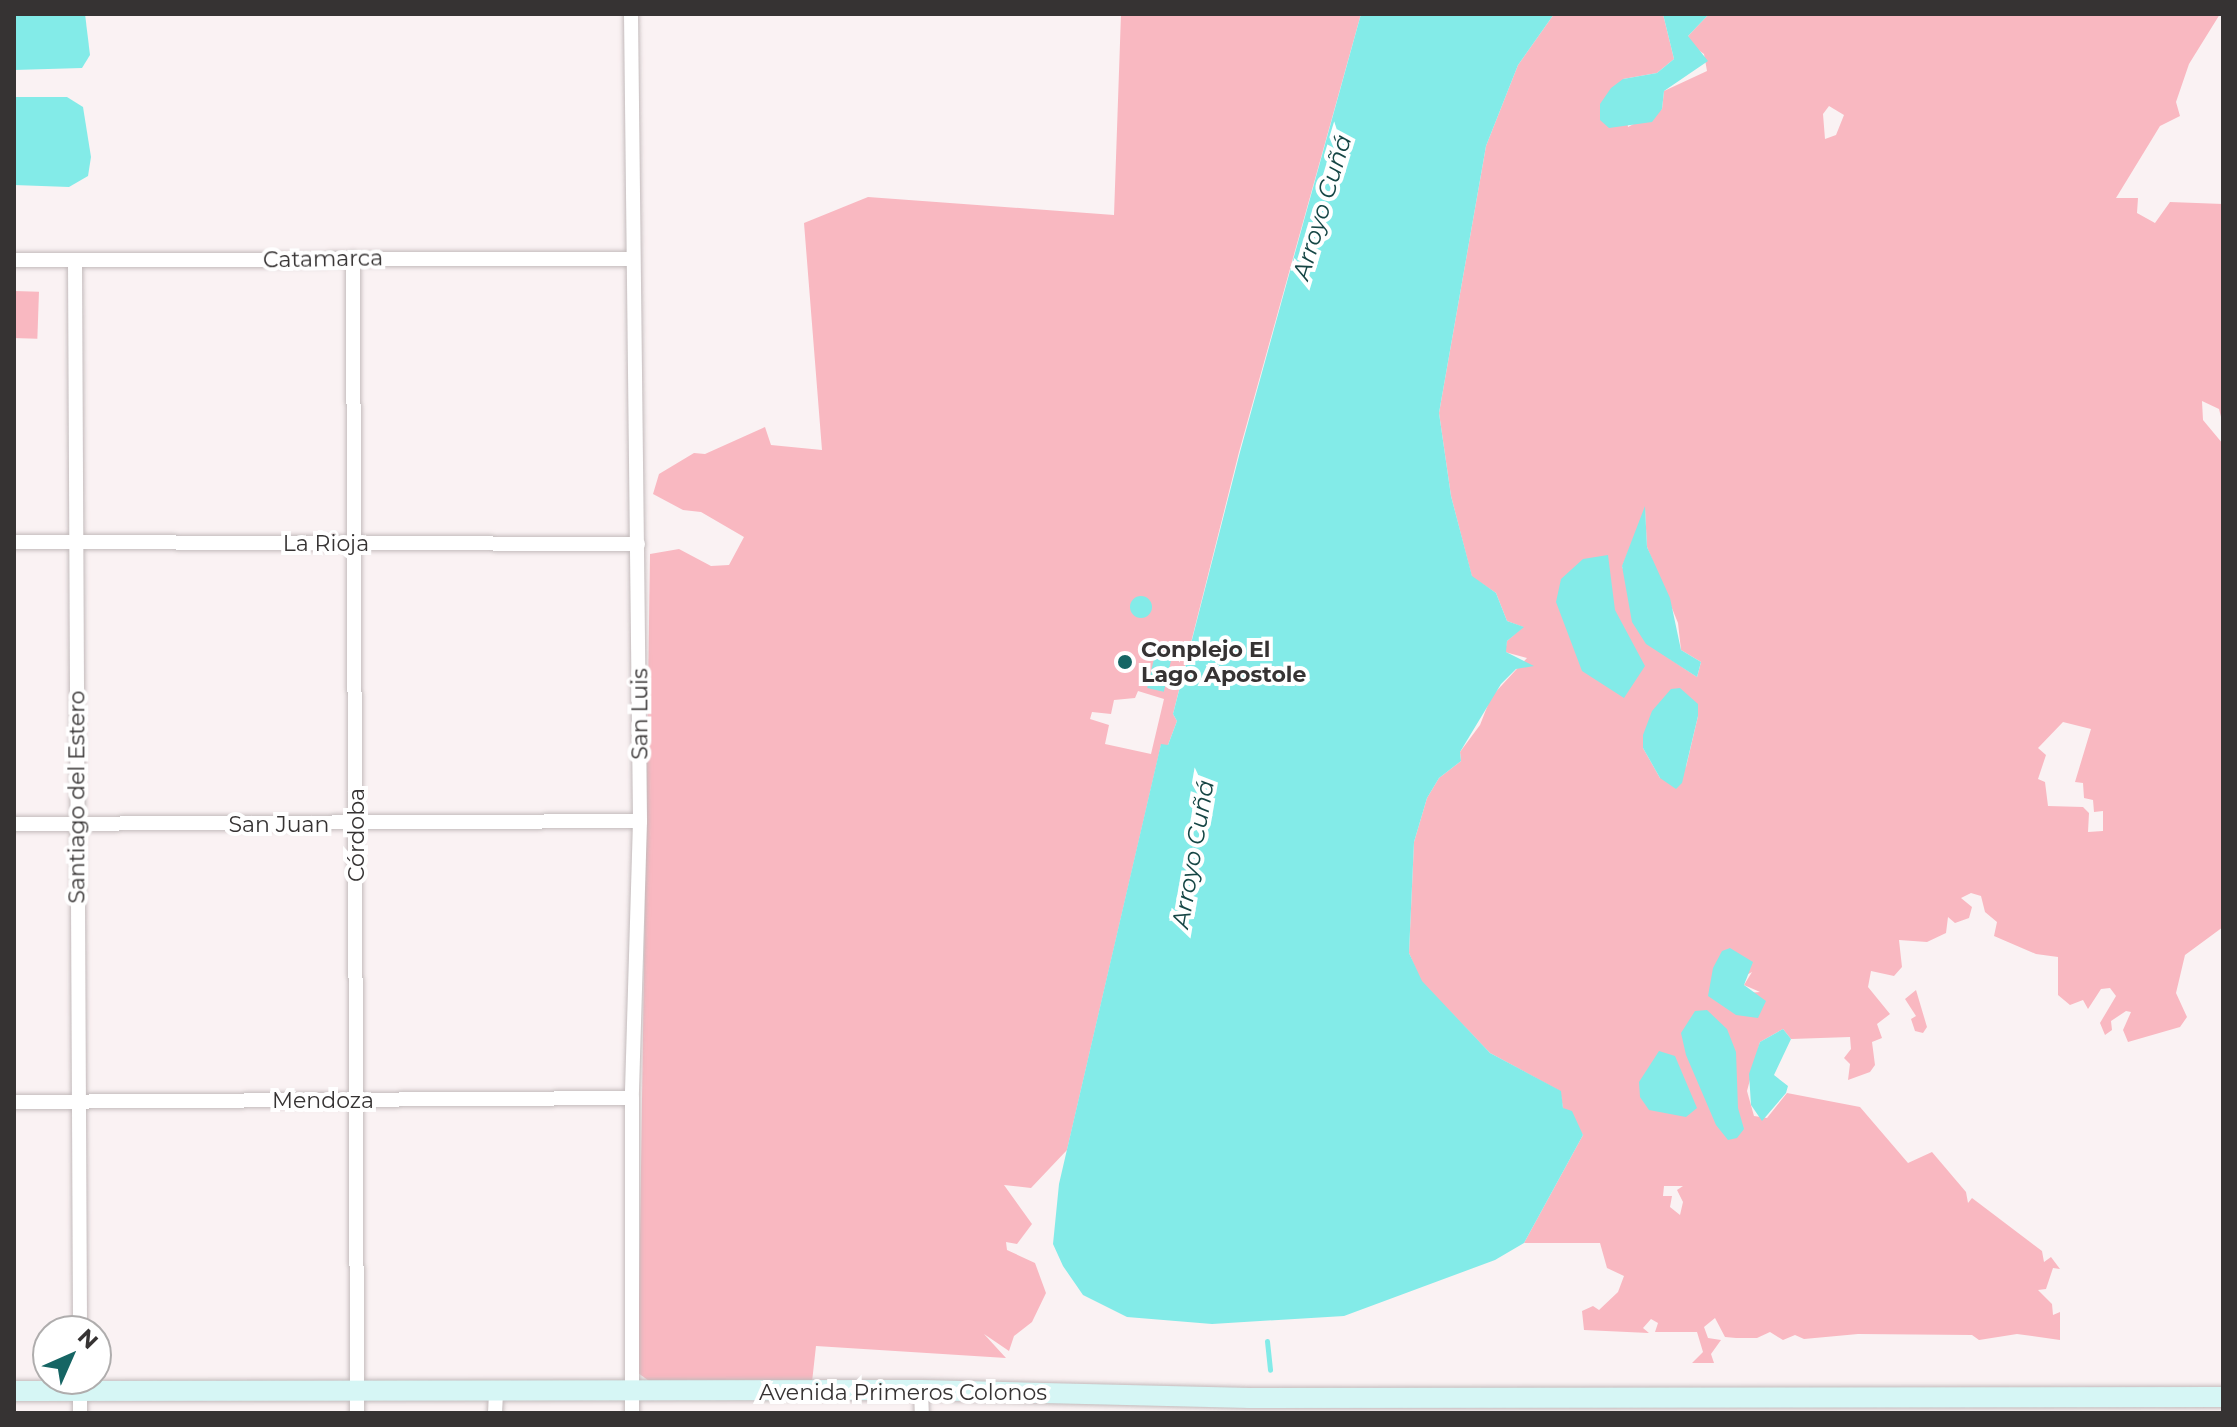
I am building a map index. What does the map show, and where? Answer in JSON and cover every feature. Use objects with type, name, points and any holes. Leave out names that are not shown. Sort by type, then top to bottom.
[{"type":"street","name":"San Luis","points":[[631,14],[640,821],[632,1098],[632,1403]]},
{"type":"street","name":"Catamarca","points":[[14,260],[75,263],[353,258],[632,259]]},
{"type":"street","name":"Córdoba","points":[[353,258],[357,1413]]},
{"type":"street","name":"Santiago del Estero","points":[[75,263],[76,1102],[80,1315]]},
{"type":"street","name":"La Rioja","points":[[14,542],[638,544]]},
{"type":"street","name":"San Juan","points":[[14,824],[357,825],[640,821]]},
{"type":"street","name":"Mendoza","points":[[14,1102],[632,1098]]},
{"type":"street","name":"Avenida Primeros Colonos","points":[[112,1387],[357,1392],[496,1404],[632,1403],[921,1390],[1250,1406],[2223,1397]]},
{"type":"street","points":[[921,1390],[922,1413]]},
{"type":"shaded area","points":[[1121,14],[1361,14],[1239,452],[1173,714],[1177,721],[1168,745],[1161,745],[1067,1150],[1031,1188],[1004,1185],[1032,1224],[1017,1244],[1006,1242],[1007,1250],[1035,1263],[1046,1293],[1032,1322],[1014,1336],[1009,1351],[984,1334],[1006,1358],[816,1346],[812,1382],[652,1383],[638,1373],[650,554],[679,549],[711,566],[729,565],[744,537],[701,512],[683,510],[653,494],[659,474],[694,453],[705,454],[765,427],[771,445],[822,450],[804,223],[868,197],[1114,215]],"holes":[[[1138,691],[1164,699],[1151,754],[1105,744],[1109,725],[1090,719],[1092,712],[1111,714],[1114,700],[1135,698]]]},
{"type":"shaded area","points":[[1554,14],[1663,14],[1674,59],[1657,73],[1623,79],[1628,127],[1662,109],[1664,91],[1707,71],[1704,54],[1690,44],[1688,36],[1709,14],[2220,14],[2189,64],[2176,102],[2180,116],[2160,126],[2116,198],[2138,198],[2137,213],[2155,223],[2170,202],[2223,204],[2223,425],[2219,409],[2202,401],[2203,420],[2223,444],[2223,927],[2185,955],[2176,993],[2187,1017],[2180,1027],[2128,1042],[2123,1030],[2131,1012],[2126,1011],[2111,1021],[2112,1030],[2105,1035],[2100,1023],[2116,996],[2110,988],[2101,989],[2088,1009],[2083,1000],[2070,1005],[2058,995],[2058,957],[2036,954],[1994,936],[1997,922],[1985,912],[1981,896],[1971,893],[1961,898],[1972,907],[1969,918],[1955,923],[1948,917],[1946,933],[1927,942],[1899,940],[1902,967],[1894,976],[1871,971],[1868,987],[1890,1014],[1877,1024],[1882,1038],[1872,1042],[1875,1065],[1870,1072],[1848,1080],[1850,1064],[1844,1058],[1851,1049],[1850,1037],[1791,1039],[1783,1029],[1760,1042],[1747,1091],[1754,1116],[1767,1118],[1787,1093],[1860,1107],[1908,1163],[1932,1152],[1966,1192],[1968,1203],[1972,1198],[2042,1251],[2044,1262],[2051,1257],[2060,1269],[2053,1268],[2046,1289],[2038,1290],[2052,1304],[2053,1315],[2060,1312],[2060,1340],[2017,1334],[1979,1340],[1972,1335],[1858,1334],[1804,1339],[1795,1335],[1783,1340],[1770,1332],[1757,1338],[1736,1338],[1725,1337],[1715,1318],[1704,1327],[1708,1338],[1721,1340],[1711,1354],[1714,1363],[1692,1363],[1703,1352],[1697,1332],[1655,1332],[1658,1323],[1651,1319],[1643,1328],[1649,1333],[1584,1330],[1582,1311],[1593,1306],[1599,1310],[1618,1292],[1624,1276],[1607,1268],[1600,1243],[1524,1243],[1583,1135],[1563,1108],[1560,1091],[1490,1053],[1421,981],[1409,953],[1414,842],[1427,798],[1439,778],[1461,761],[1460,752],[1480,725],[1491,697],[1527,658],[1505,652],[1507,641],[1523,627],[1507,621],[1496,593],[1472,577],[1451,496],[1439,413],[1486,146],[1518,65]],"holes":[[[1829,106],[1844,115],[1836,135],[1825,139],[1823,114]],[[1645,509],[1647,547],[1678,623],[1681,650],[1701,662],[1697,677],[1670,659],[1622,567]],[[1698,716],[1686,767],[1660,778],[1643,748]],[[2063,722],[2091,729],[2075,782],[2083,783],[2084,798],[2093,800],[2094,812],[2103,811],[2103,831],[2088,832],[2089,813],[2083,807],[2048,806],[2045,782],[2038,779],[2046,755],[2038,748]],[[1752,972],[1744,985],[1760,992],[1708,996]],[[1664,1186],[1683,1186],[1677,1190],[1683,1202],[1680,1215],[1670,1207],[1672,1196],[1663,1196]]]},
{"type":"shaded area","points":[[14,291],[39,292],[37,339],[14,338]]},
{"type":"shaded area","points":[[1916,990],[1927,1027],[1923,1033],[1915,1031],[1911,1019],[1916,1016],[1905,999]]},
{"type":"water","points":[[14,14],[85,14],[90,55],[82,68],[14,70]]},
{"type":"water","points":[[1361,14],[1554,14],[1518,65],[1486,146],[1439,413],[1451,496],[1472,576],[1496,593],[1507,621],[1524,627],[1507,641],[1506,652],[1534,666],[1516,669],[1501,684],[1460,752],[1461,761],[1439,778],[1427,798],[1414,842],[1409,953],[1422,981],[1490,1053],[1561,1091],[1563,1108],[1572,1111],[1583,1135],[1524,1243],[1495,1260],[1344,1316],[1212,1324],[1127,1317],[1083,1295],[1063,1266],[1053,1244],[1059,1184],[1161,744],[1168,745],[1177,721],[1173,714],[1240,452]]},
{"type":"water","points":[[1663,14],[1709,14],[1688,36],[1708,61],[1664,91],[1662,109],[1652,122],[1609,128],[1600,120],[1600,104],[1611,88],[1623,79],[1657,73],[1674,59]]},
{"type":"water","points":[[14,97],[67,97],[83,107],[91,157],[88,176],[69,187],[14,185]]},
{"type":"water","points":[[1645,506],[1647,547],[1670,598],[1681,650],[1701,662],[1697,677],[1646,644],[1632,622],[1622,566]]},
{"type":"water","points":[[1608,555],[1615,610],[1645,666],[1624,698],[1582,671],[1556,602],[1561,579],[1583,559]]},
{"type":"water","points":[[1141,596],[1149,599],[1152,607],[1149,615],[1141,618],[1133,615],[1130,607],[1133,599]]},
{"type":"water","points":[[1156,650],[1173,654],[1164,692],[1147,688]]},
{"type":"water","points":[[1680,688],[1698,704],[1698,716],[1682,783],[1676,789],[1660,778],[1643,748],[1643,735],[1652,711],[1671,689]]},
{"type":"water","points":[[1730,948],[1753,962],[1744,985],[1766,1001],[1758,1018],[1736,1015],[1708,996],[1713,968],[1722,951]]},
{"type":"water","points":[[1707,1010],[1727,1029],[1736,1052],[1738,1108],[1744,1129],[1737,1138],[1728,1140],[1716,1125],[1686,1055],[1681,1033],[1695,1011]]},
{"type":"water","points":[[1783,1029],[1791,1039],[1774,1075],[1788,1086],[1786,1093],[1762,1121],[1751,1105],[1749,1074],[1760,1042]]},
{"type":"water","points":[[1659,1051],[1675,1056],[1697,1108],[1686,1117],[1649,1110],[1640,1097],[1639,1082]]},
{"type":"waterway","name":"Arroyo Cuñá","points":[[1267,1341],[1270,1370]]},
{"type":"place","name":"Conplejo El Lago Apostole","points":[[1125,662]]}]
